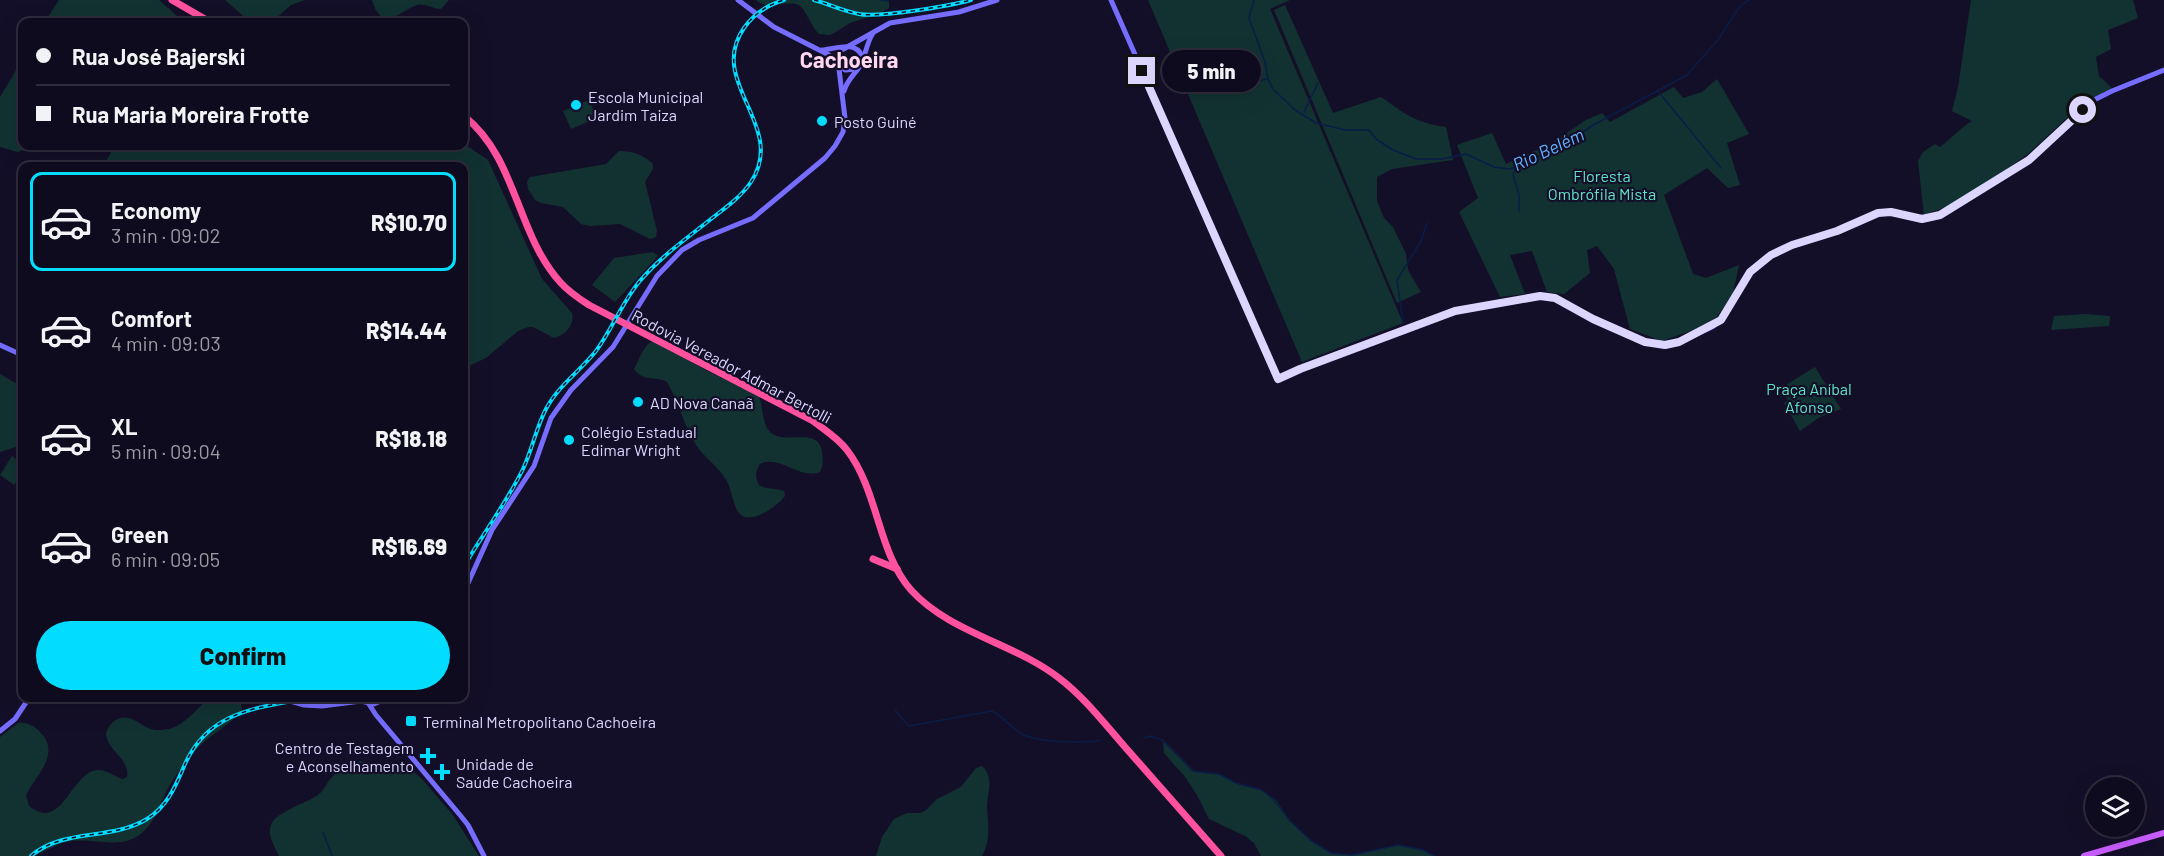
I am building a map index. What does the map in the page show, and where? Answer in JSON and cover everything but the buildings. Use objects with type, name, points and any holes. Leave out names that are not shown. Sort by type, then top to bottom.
[{"type":"highway","points":[[172,0],[203,18]]},
{"type":"highway","name":"Rodovia Vereador Admar Bertolli","points":[[468,119],[479,129],[499,158],[528,227],[559,281],[574,295],[608,315],[813,421],[831,434],[847,450],[864,478],[886,544],[897,569],[911,589],[926,604],[954,622],[1035,662],[1071,688],[1221,856]]},
{"type":"highway","points":[[873,559],[897,569]]},
{"type":"main road","points":[[738,0],[774,27],[838,61],[845,70],[857,69]]},
{"type":"main road","points":[[468,583],[492,530],[534,466],[551,418],[571,390],[603,359],[657,276],[682,250],[699,240],[753,218],[825,158],[836,146],[843,132],[845,118],[838,54],[846,47],[890,23],[959,12],[997,0]]},
{"type":"main road","points":[[1111,0],[1278,379],[1455,311],[1540,296],[1555,298],[1593,319],[1645,342],[1665,345],[1679,342],[1721,320],[1750,272],[1771,255],[1878,213],[1891,212],[1922,219],[1940,215],[2029,160],[2096,99],[2164,70]]},
{"type":"main road","points":[[843,96],[847,82],[861,64],[868,41],[874,32]]},
{"type":"main road","points":[[819,50],[857,48],[862,58]]},
{"type":"main road","points":[[0,345],[18,353]]},
{"type":"main road","points":[[1,730],[15,719],[26,702]]},
{"type":"main road","points":[[299,702],[304,705],[322,706],[349,702]]},
{"type":"main road","points":[[367,702],[460,815],[484,856]]},
{"type":"main road","points":[[370,702],[375,704]]},
{"type":"main road","points":[[375,704],[379,702]]},
{"type":"main road","points":[[375,704],[376,715]]},
{"type":"main road","points":[[2084,856],[2164,833]]},
{"type":"green space","points":[[59,0],[159,0],[178,18],[48,18]]},
{"type":"green space","points":[[225,0],[305,0],[291,5],[276,18],[245,18]]},
{"type":"green space","points":[[372,0],[449,0],[441,9],[417,5],[392,18],[386,18],[376,10]]},
{"type":"green space","points":[[756,0],[887,0],[889,8],[850,23],[829,35],[819,34],[799,5],[766,5]]},
{"type":"green space","points":[[1148,0],[1290,0],[1270,9],[1403,323],[1302,362]]},
{"type":"green space","points":[[1971,0],[2133,0],[2138,18],[2108,30],[2111,49],[2096,57],[2099,76],[2112,88],[2082,104],[2029,153],[1993,179],[1948,206],[1924,215],[1918,161],[1923,152],[1935,144],[1940,147],[1972,121],[1952,111],[1958,87]]},
{"type":"green space","points":[[1285,5],[1333,113],[1381,97],[1411,117],[1446,127],[1453,160],[1392,169],[1377,177],[1377,201],[1384,218],[1393,227],[1406,254],[1408,270],[1421,292],[1397,303],[1274,10]]},
{"type":"green space","points":[[18,67],[18,150],[23,150],[18,152],[0,147],[0,97]]},
{"type":"green space","name":"Floresta Ombrófila Mista","points":[[1717,79],[1749,134],[1727,143],[1740,185],[1728,188],[1707,168],[1664,195],[1693,274],[1706,278],[1739,265],[1733,293],[1717,317],[1693,330],[1662,341],[1630,329],[1614,269],[1597,246],[1587,250],[1590,273],[1564,294],[1547,292],[1532,251],[1510,255],[1525,294],[1500,297],[1459,212],[1478,198],[1457,145],[1492,133],[1506,164],[1552,143],[1586,120],[1602,113],[1610,122],[1674,87],[1683,98],[1702,92]]},
{"type":"green space","points":[[589,100],[597,118],[571,129],[563,111]]},
{"type":"green space","points":[[468,147],[488,160],[542,279],[572,313],[572,322],[565,332],[554,338],[533,327],[518,331],[486,358],[468,366],[468,162],[105,162],[113,150],[468,150]]},
{"type":"green space","points":[[619,151],[637,154],[653,164],[653,169],[645,182],[657,231],[656,237],[650,239],[620,224],[590,226],[581,224],[563,207],[535,200],[528,189],[527,182],[530,177],[606,164]]},
{"type":"green space","points":[[653,252],[658,256],[615,302],[592,285],[614,258]]},
{"type":"green space","points":[[2085,314],[2110,316],[2109,326],[2051,330],[2054,316]]},
{"type":"green space","points":[[654,340],[707,371],[759,396],[767,429],[776,436],[815,440],[820,445],[822,453],[820,472],[805,473],[775,462],[760,464],[756,474],[759,485],[784,491],[785,496],[759,515],[746,517],[741,515],[736,508],[727,481],[692,438],[667,382],[642,376],[634,369],[644,349]]},
{"type":"green space","name":"Praça Aníbal Afonso","points":[[1815,367],[1841,409],[1820,417],[1800,431],[1784,403],[1788,400],[1781,388]]},
{"type":"green space","points":[[0,374],[18,385],[18,446],[0,452]]},
{"type":"green space","points":[[12,456],[18,461],[18,478],[14,485],[0,475]]},
{"type":"green space","points":[[206,702],[241,702],[242,710],[200,746],[178,772],[152,822],[136,837],[117,842],[66,842],[32,856],[0,856],[0,737],[18,723],[32,726],[39,731],[48,747],[45,763],[26,795],[29,806],[41,812],[50,812],[66,799],[88,773],[101,770],[123,779],[127,777],[125,765],[106,735],[108,728],[114,722],[126,717],[155,730],[169,729],[186,720]]},
{"type":"green space","points":[[1163,740],[1195,772],[1221,775],[1238,784],[1263,791],[1276,800],[1291,822],[1311,840],[1332,853],[1353,855],[1400,845],[1424,850],[1435,856],[1261,856],[1254,843],[1245,836],[1209,819],[1186,778],[1164,753]]},
{"type":"green space","points":[[361,761],[412,771],[421,778],[452,814],[479,856],[279,856],[270,833],[274,820],[318,795],[332,777],[342,769]]},
{"type":"green space","points":[[982,766],[988,776],[989,786],[988,838],[982,856],[876,856],[882,837],[894,819],[907,813],[921,813],[926,810],[937,799],[961,787],[976,768]]},
{"type":"waterway","points":[[880,0],[888,1]]},
{"type":"waterway","name":"Rio Belém","points":[[1254,0],[1249,18],[1265,62],[1268,79],[1273,89],[1295,110],[1316,123],[1345,130],[1369,130],[1376,139],[1393,150],[1416,159],[1442,159],[1466,154],[1494,167],[1510,169],[1558,148],[1595,124],[1687,75],[1717,41],[1740,6],[1749,0]]},
{"type":"waterway","points":[[1244,92],[1258,81],[1266,79]]},
{"type":"waterway","points":[[1304,112],[1318,83]]},
{"type":"waterway","points":[[1657,90],[1721,168]]},
{"type":"waterway","points":[[1516,168],[1513,175],[1519,195],[1519,211]]},
{"type":"waterway","points":[[1403,323],[1397,280],[1421,241],[1427,223]]},
{"type":"waterway","points":[[895,710],[909,726],[992,711],[1018,732],[1029,737],[1060,742],[1100,740]]},
{"type":"waterway","points":[[1144,738],[1150,736],[1162,740],[1193,771],[1219,774],[1236,783],[1262,790],[1310,840],[1331,853],[1352,855],[1398,845],[1423,850],[1434,856]]},
{"type":"waterway","points":[[323,832],[332,856]]},
{"type":"railway","points":[[468,560],[517,481],[551,401],[596,351],[633,290],[656,264],[732,202],[751,182],[760,162],[760,142],[755,123],[739,86],[734,67],[735,48],[744,28],[752,18],[767,7],[784,0]]},
{"type":"railway","points":[[814,0],[853,13],[869,15],[914,11],[971,0]]},
{"type":"railway","points":[[31,856],[44,847],[58,842],[118,830],[147,819],[166,801],[195,746],[207,733],[221,722],[236,715],[287,702]]},
{"type":"place","name":"Escola Municipal Jardim Taiza","points":[[576,105]]},
{"type":"place","name":"Posto Guiné","points":[[822,121]]},
{"type":"place","name":"AD Nova Canaã","points":[[638,402]]},
{"type":"place","name":"Colégio Estadual Edimar Wright","points":[[569,440]]},
{"type":"place","name":"Terminal Metropolitano Cachoeira","points":[[411,721]]},
{"type":"place","name":"Centro de Testagem e Aconselhamento","points":[[428,756]]},
{"type":"place","name":"Unidade de Saúde Cachoeira","points":[[442,772]]},
{"type":"district","name":"Cachoeira","points":[[849,59]]},
{"type":"route","points":[[1142,71],[1278,379],[1291,372],[1455,311],[1540,296],[1555,298],[1593,319],[1645,342],[1665,345],[1679,342],[1712,327],[1721,320],[1750,272],[1771,255],[1878,213],[1891,212],[1922,219],[1940,215],[2029,160],[2083,110]]}]
